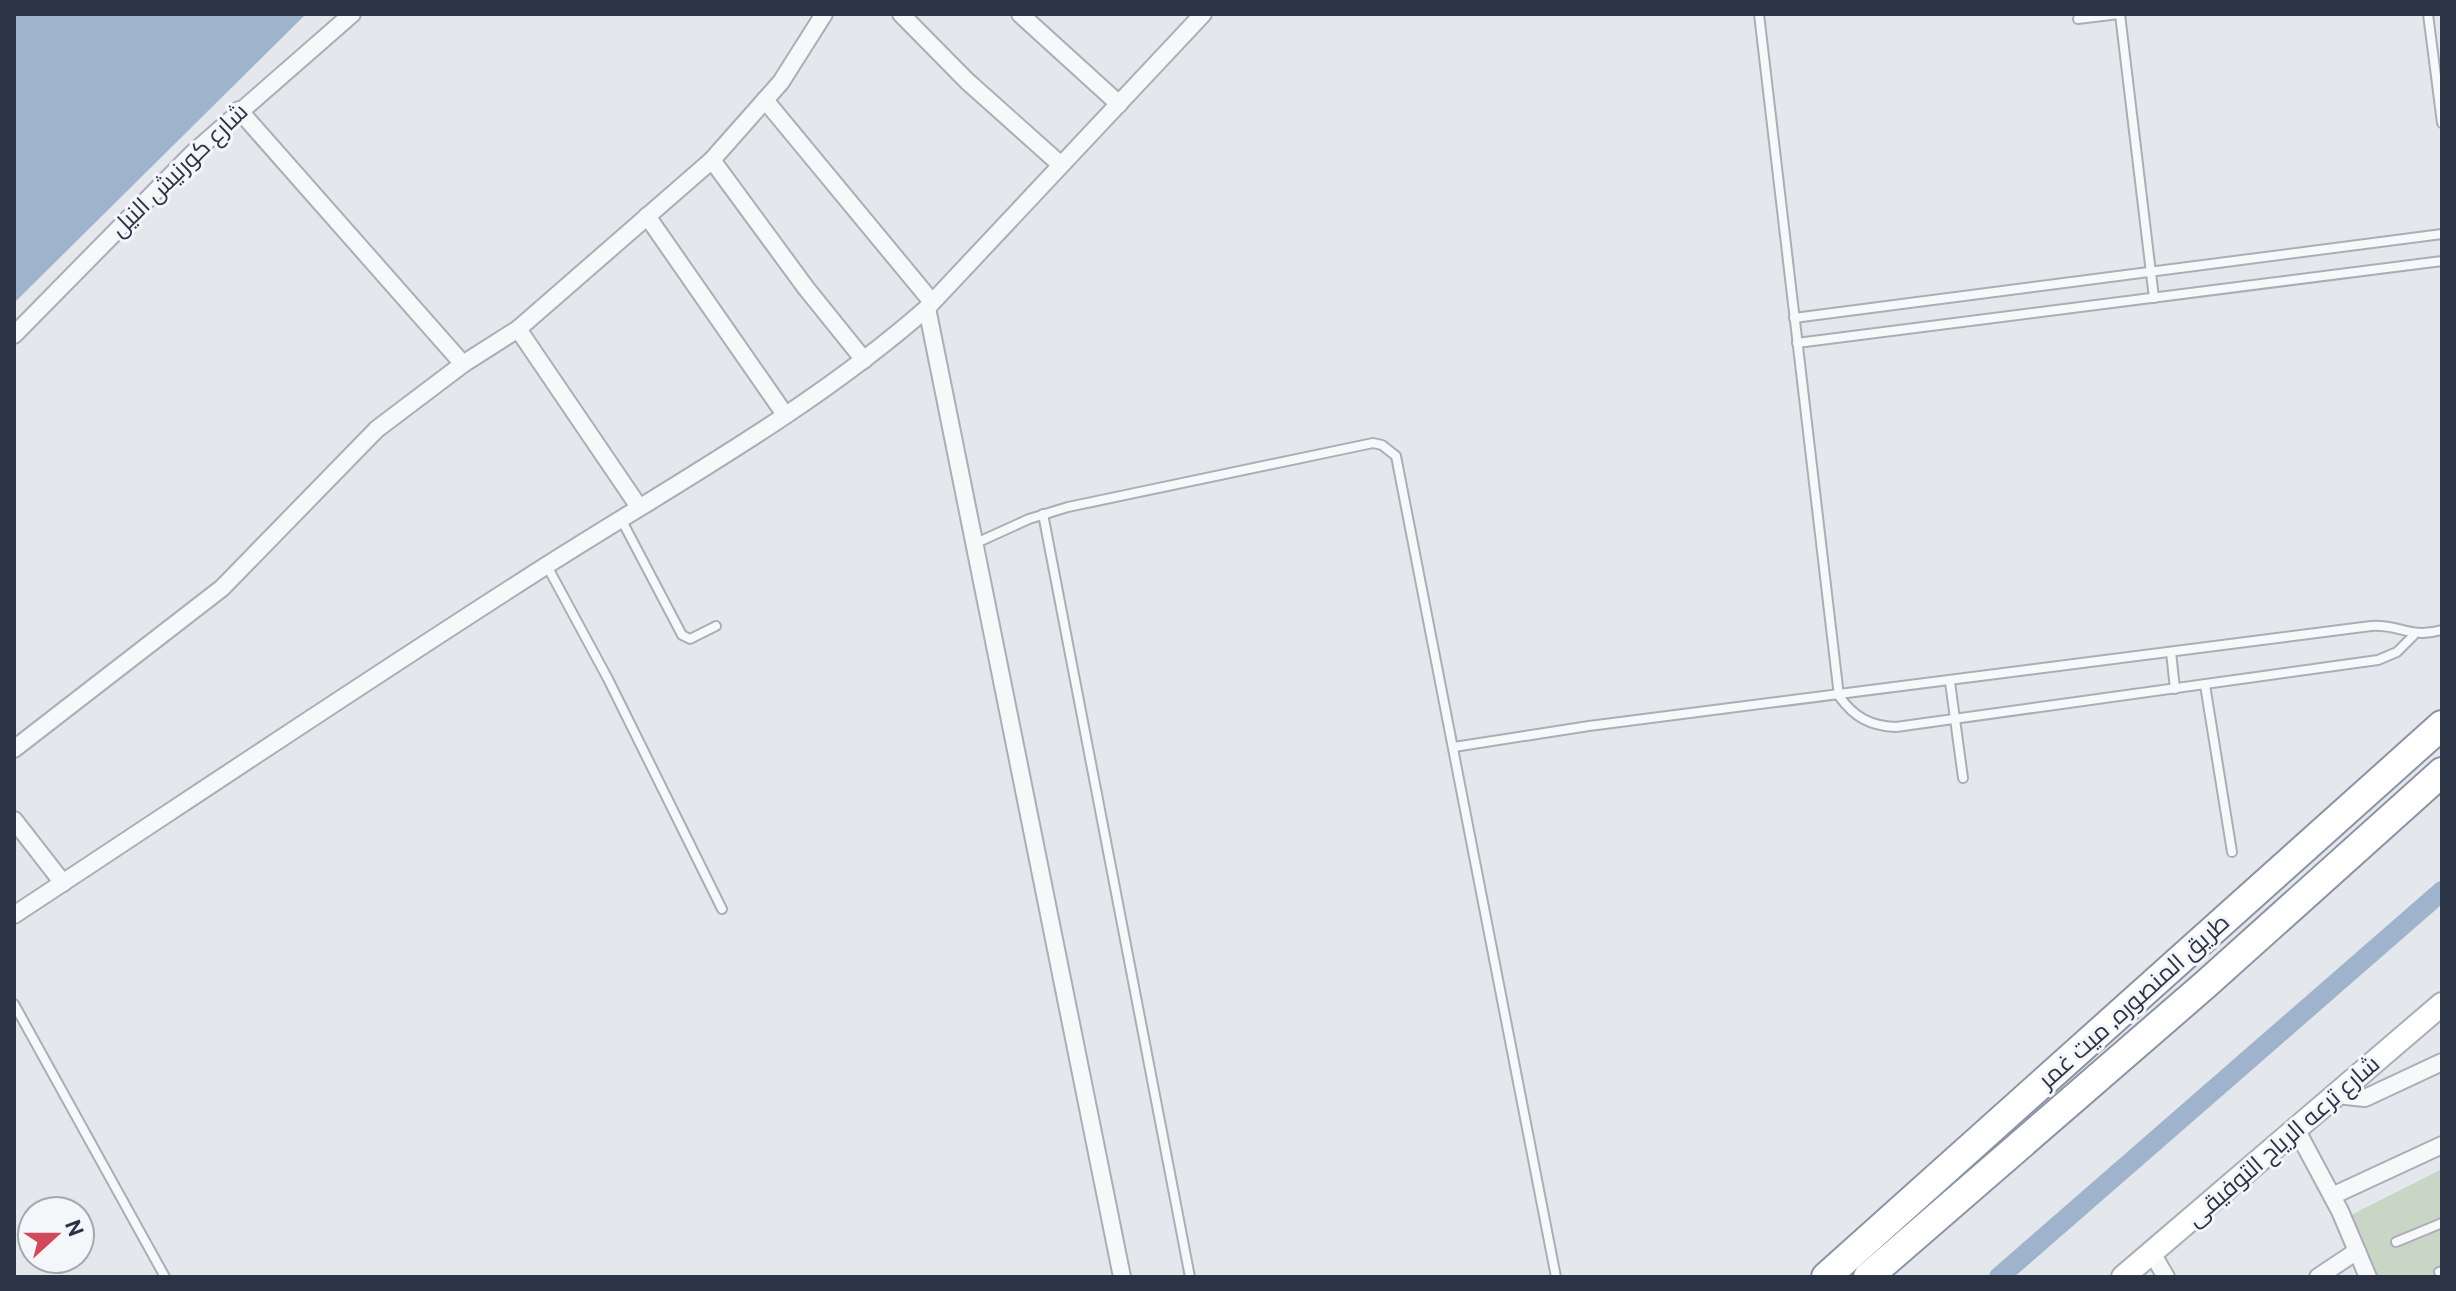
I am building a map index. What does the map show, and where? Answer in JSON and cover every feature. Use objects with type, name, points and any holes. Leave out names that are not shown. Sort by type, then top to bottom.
[{"type":"highway","name":"طريق المنصوره, ميت غمر","points":[[1826,1277],[2442,725]]},
{"type":"highway","points":[[2397,764],[2421,792]]},
{"type":"highway","name":"طريق المنصوره, ميت غمر","points":[[1868,1277],[2442,772]]},
{"type":"main road","name":"شارع ترعه الرياح التوفيقى","points":[[2123,1277],[2442,1004]]},
{"type":"street","name":"شارع كورنيش النيل","points":[[14,335],[239,110],[352,14]]},
{"type":"street","points":[[14,749],[222,588],[377,429],[463,364],[518,329],[712,160],[765,100],[824,14]]},
{"type":"street","points":[[901,14],[967,81],[1061,165]]},
{"type":"street","points":[[1020,14],[1119,104]]},
{"type":"street","points":[[14,915],[353,689],[864,360],[930,305],[1203,14]]},
{"type":"street","points":[[765,100],[930,305],[973,544],[1122,1277]]},
{"type":"street","points":[[239,110],[463,364]]},
{"type":"street","points":[[712,160],[781,256],[864,360]]},
{"type":"street","points":[[647,216],[784,413]]},
{"type":"street","points":[[518,329],[639,507]]},
{"type":"street","points":[[14,820],[63,883]]},
{"type":"street","points":[[2336,1095],[2365,1098],[2442,1062]]},
{"type":"street","points":[[2296,1129],[2332,1196],[2368,1277]]},
{"type":"street","points":[[2332,1196],[2442,1145]]},
{"type":"street","points":[[2318,1277],[2357,1251]]},
{"type":"street","points":[[2152,1253],[2166,1277]]},
{"type":"lane","points":[[1759,14],[1839,696],[1849,710],[1878,726],[1955,719],[2378,660],[2397,652],[2413,636]]},
{"type":"lane","points":[[2078,19],[2119,14],[2154,298]]},
{"type":"lane","points":[[2428,14],[2442,123]]},
{"type":"lane","points":[[1794,318],[2442,234]]},
{"type":"lane","points":[[1797,343],[2442,261]]},
{"type":"lane","points":[[973,544],[1043,514],[1373,443],[1390,449],[1399,464],[1556,1277]]},
{"type":"lane","points":[[1043,514],[1190,1277]]},
{"type":"lane","points":[[621,519],[682,635],[690,639],[716,626]]},
{"type":"lane","points":[[547,566],[608,679],[722,909]]},
{"type":"lane","points":[[1454,747],[1589,726],[2382,625],[2413,636],[2442,630]]},
{"type":"lane","points":[[2171,652],[2175,689]]},
{"type":"lane","points":[[1950,682],[1963,778]]},
{"type":"lane","points":[[2205,685],[2232,852]]},
{"type":"lane","points":[[14,1004],[165,1277]]},
{"type":"lane","points":[[2396,1242],[2442,1223]]},
{"type":"green space","points":[[2442,1169],[2442,1277],[2358,1277],[2368,1272],[2349,1216]]},
{"type":"water","points":[[14,14],[306,14],[14,303]]},
{"type":"waterway","points":[[1999,1277],[2442,891]]}]
